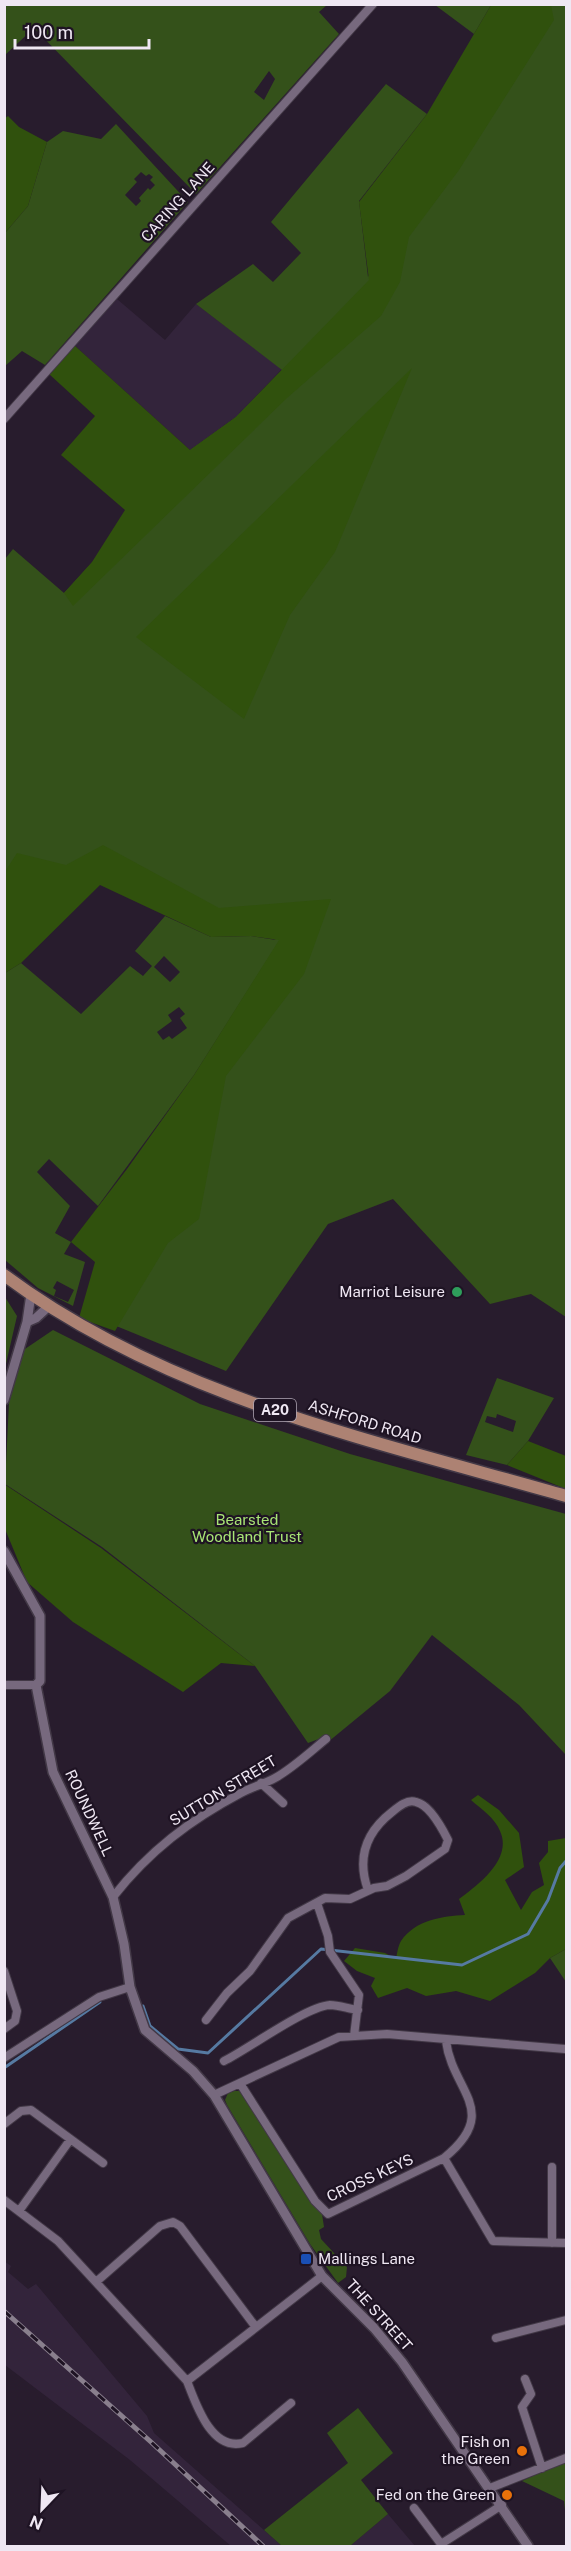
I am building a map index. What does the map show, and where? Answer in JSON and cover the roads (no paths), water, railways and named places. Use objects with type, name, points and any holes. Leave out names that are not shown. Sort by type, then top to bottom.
[{"type":"main road","name":"ASHFORD ROAD","points":[[4,1275],[49,1306],[121,1347],[247,1400],[369,1440],[567,1496]]},
{"type":"street","name":"CARING LANE","points":[[4,419],[373,4]]},
{"type":"street","points":[[4,1400],[27,1322],[30,1294]]},
{"type":"street","points":[[27,1322],[36,1318],[49,1306]]},
{"type":"street","name":"ROUNDWELL","points":[[4,1551],[40,1616],[40,1681],[36,1685],[53,1772],[113,1897],[124,1944],[130,1987]]},
{"type":"street","points":[[4,1685],[36,1685]]},
{"type":"street","name":"SUTTON STREET","points":[[113,1897],[132,1873],[157,1848],[189,1824],[261,1783],[274,1779],[326,1739]]},
{"type":"street","points":[[261,1783],[284,1803]]},
{"type":"street","points":[[206,2020],[227,1993],[250,1971],[288,1918],[325,1899],[350,1899],[368,1890],[387,1886],[446,1849],[448,1840],[423,1804],[414,1800],[401,1804],[383,1819],[369,1836],[362,1866],[368,1890]]},
{"type":"street","points":[[317,1903],[328,1936],[330,1952],[359,1995],[354,2036]]},
{"type":"street","points":[[4,1971],[17,2011],[15,2021],[4,2029]]},
{"type":"street","points":[[4,2058],[99,1997],[130,1987]]},
{"type":"street","name":"THE STREET","points":[[130,1987],[145,2030],[193,2072],[214,2095],[322,2276],[374,2328],[402,2362],[477,2474],[502,2505],[528,2547]]},
{"type":"street","points":[[224,2061],[246,2051],[313,2009],[332,2005],[358,2010]]},
{"type":"street","points":[[214,2095],[241,2085],[339,2037],[387,2034],[446,2041],[565,2049]]},
{"type":"street","name":"CROSS KEYS","points":[[241,2085],[315,2201],[328,2214],[444,2158],[460,2145],[468,2130],[472,2113],[469,2097],[448,2055],[446,2041]]},
{"type":"street","points":[[4,2124],[21,2111],[31,2110],[103,2163]]},
{"type":"street","points":[[19,2211],[70,2140]]},
{"type":"street","points":[[444,2158],[493,2241],[567,2243]]},
{"type":"street","points":[[552,2167],[552,2243]]},
{"type":"street","points":[[4,2200],[58,2241],[187,2381],[204,2421],[225,2442],[235,2445],[243,2443],[291,2403]]},
{"type":"street","points":[[96,2282],[160,2226],[173,2222],[180,2226],[255,2326]]},
{"type":"street","points":[[187,2381],[322,2276]]},
{"type":"street","points":[[496,2338],[567,2320]]},
{"type":"street","points":[[525,2379],[531,2394],[522,2407],[542,2468]]},
{"type":"street","points":[[490,2488],[567,2458]]},
{"type":"street","points":[[414,2508],[441,2544],[502,2505]]},
{"type":"waterway","points":[[143,2006],[150,2026],[178,2049],[208,2053],[321,1949],[462,1965],[528,1934],[548,1900],[560,1868],[566,1861]]},
{"type":"waterway","points":[[4,2068],[100,2002]]},
{"type":"railway","points":[[4,2311],[263,2546]]},
{"type":"place","name":"Marriot Leisure","points":[[457,1292]]},
{"type":"place","name":"Mallings Lane","points":[[306,2259]]},
{"type":"place","name":"Fish on the Green","points":[[522,2451]]},
{"type":"place","name":"Fed on the Green","points":[[507,2495]]},
{"type":"park label","name":"Bearsted Woodland Trust","points":[[247,1528]]}]
